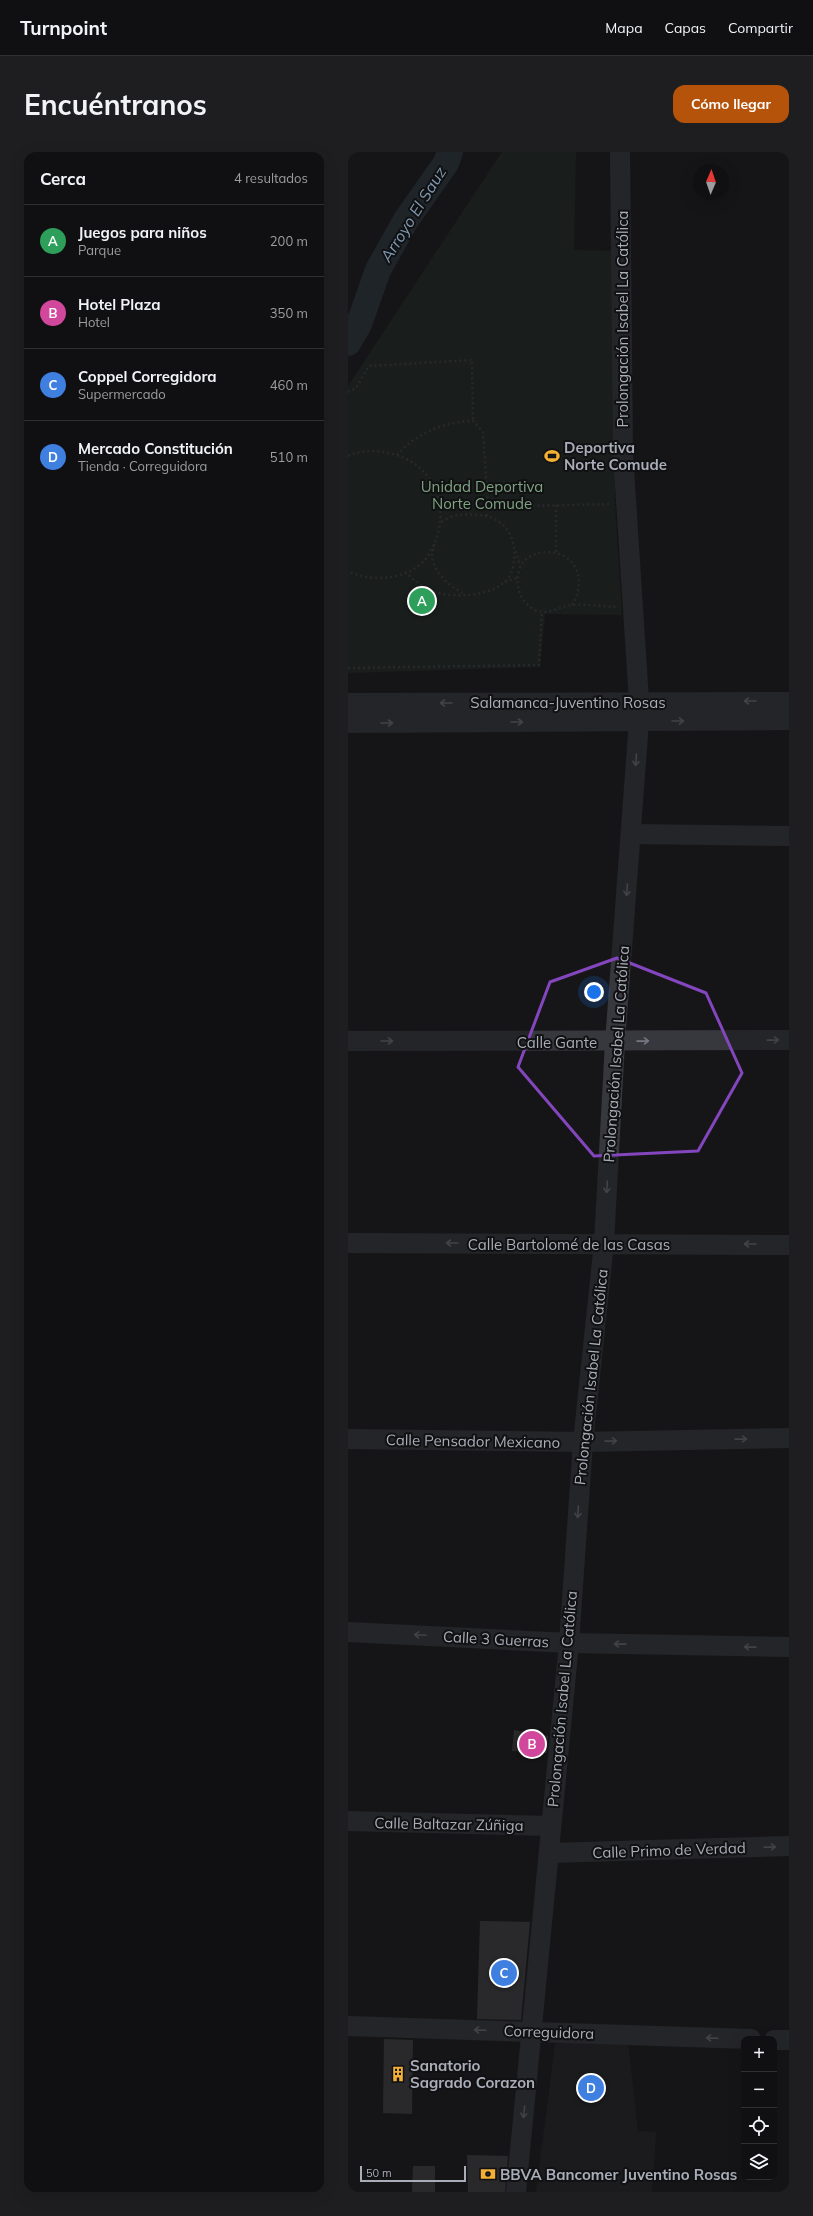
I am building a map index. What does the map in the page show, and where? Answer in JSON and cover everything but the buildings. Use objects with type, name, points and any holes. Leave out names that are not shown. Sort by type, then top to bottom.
[{"type":"street","name":"Prolongación Isabel La Católica","points":[[516,2192],[533,2032],[549,1854],[550,1826],[569,1643],[583,1442],[604,1243],[615,1042],[639,721],[640,701],[623,454],[620,152]]},
{"type":"street","name":"Salamanca-Juventino Rosas","points":[[348,703],[640,701],[789,702]]},
{"type":"street","name":"Salamanca-Juventino Rosas","points":[[348,723],[789,720]]},
{"type":"street","points":[[631,834],[789,836]]},
{"type":"street","name":"Calle Gante","points":[[348,1041],[615,1042],[789,1040]]},
{"type":"street","name":"Calle Bartolomé de las Casas","points":[[348,1243],[789,1245]]},
{"type":"street","name":"Calle Pensador Mexicano","points":[[348,1439],[583,1442],[789,1438]]},
{"type":"street","name":"Calle 3 Guerras","points":[[348,1632],[569,1643],[789,1647]]},
{"type":"street","name":"Calle Baltazar Zúñiga","points":[[348,1821],[550,1826]]},
{"type":"street","name":"Calle Primo de Verdad","points":[[549,1854],[789,1846]]},
{"type":"street","name":"Correguidora","points":[[348,2026],[741,2039]]},
{"type":"street","points":[[777,2040],[789,2040]]},
{"type":"path","points":[[348,392],[356,388],[369,366],[472,360],[473,421],[483,432],[488,507],[486,516]]},
{"type":"path","points":[[397,455],[407,444],[432,430],[447,424],[473,421]]},
{"type":"path","points":[[348,456],[355,453],[380,450],[397,455],[413,462],[434,485],[440,504],[440,523],[432,557],[442,579],[452,588],[467,594]]},
{"type":"path","points":[[488,507],[616,504]]},
{"type":"path","points":[[556,505],[556,552]]},
{"type":"path","points":[[440,523],[454,516],[466,514],[486,516],[496,519],[506,527],[512,536],[520,566],[517,578],[519,590],[524,602],[536,611],[542,612],[557,610],[572,604],[619,607]]},
{"type":"path","points":[[348,571],[362,576],[380,578],[397,576],[426,558],[435,540]]},
{"type":"path","points":[[505,582],[510,576],[516,549]]},
{"type":"path","points":[[520,566],[530,557],[544,551],[556,552],[570,560],[577,570],[579,588],[577,597],[572,604]]},
{"type":"path","points":[[405,572],[416,582],[433,591],[467,594],[483,593],[517,578]]},
{"type":"path","points":[[348,668],[539,665],[542,612]]},
{"type":"highlighted area","points":[[617,958],[706,993],[742,1073],[698,1151],[594,1156],[518,1067],[550,982]]},
{"type":"shaded area","points":[[560,2041],[628,2043],[638,2131],[656,2132],[652,2192],[536,2192],[555,2045]]},
{"type":"green space","name":"Unidad Deportiva Norte Comude","points":[[502,152],[576,152],[574,250],[614,251],[615,504],[622,615],[545,614],[540,667],[348,673],[348,386]]},
{"type":"waterway","name":"Arroyo El Sauz","points":[[348,343],[359,324],[378,270],[406,220],[446,163],[450,152]]},
{"type":"place","name":"Deportiva Norte Comude","points":[[552,456]]},
{"type":"place","name":"Juegos para niños","points":[[422,601]]},
{"type":"place","name":"Hotel Plaza","points":[[532,1744]]},
{"type":"place","name":"Coppel Corregidora","points":[[504,1973]]},
{"type":"place","name":"Sanatorio Sagrado Corazon","points":[[398,2074]]},
{"type":"place","name":"Mercado Constitución","points":[[591,2088]]},
{"type":"place","name":"BBVA Bancomer Juventino Rosas","points":[[488,2174]]}]
